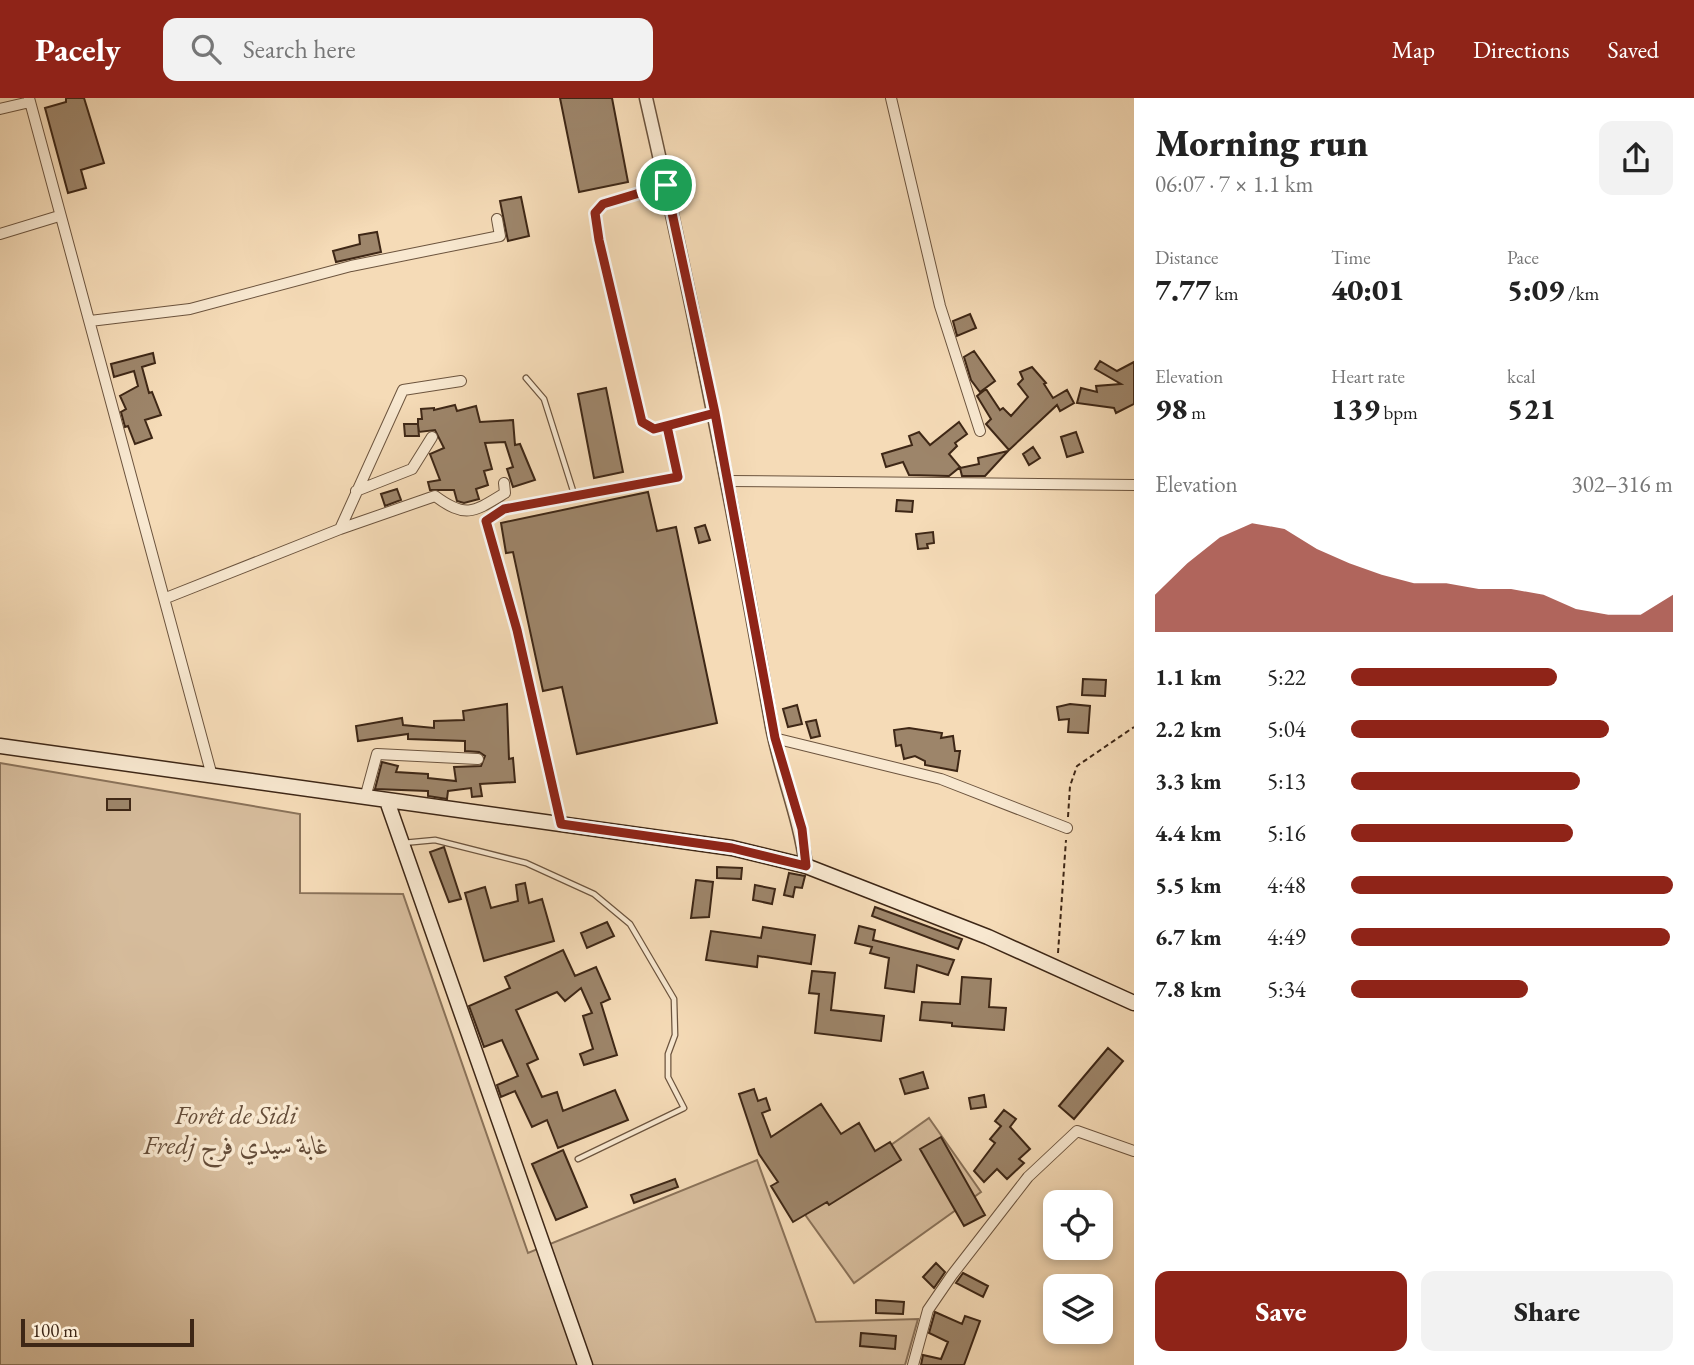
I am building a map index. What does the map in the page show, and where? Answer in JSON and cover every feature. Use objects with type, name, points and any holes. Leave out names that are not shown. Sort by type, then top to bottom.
[{"type":"main road","points":[[0,746],[732,848],[806,866],[988,937],[1134,1003]]},
{"type":"main road","points":[[387,801],[585,1365]]},
{"type":"street","points":[[646,98],[729,481],[775,738],[802,829],[806,866]]},
{"type":"street","points":[[891,98],[940,306],[980,431]]},
{"type":"street","points":[[0,109],[29,100],[166,598],[212,776]]},
{"type":"street","points":[[0,234],[59,216]]},
{"type":"street","points":[[90,321],[190,309],[351,266],[500,236],[497,219]]},
{"type":"street","points":[[340,529],[403,390],[461,381]]},
{"type":"street","points":[[356,491],[412,469],[432,437]]},
{"type":"street","points":[[729,481],[1134,485]]},
{"type":"street","points":[[166,598],[340,529],[435,496],[454,510],[464,513],[480,508],[505,493],[504,483]]},
{"type":"street","points":[[775,738],[941,779],[1067,828]]},
{"type":"street","points":[[365,798],[377,754],[478,760]]},
{"type":"street","points":[[913,1365],[928,1310],[1028,1177],[1077,1131],[1134,1151]]},
{"type":"lane","points":[[666,185],[603,204],[595,213],[616,323],[642,422],[654,429],[715,413]]},
{"type":"lane","points":[[526,378],[544,399],[575,497]]},
{"type":"lane","points":[[561,824],[517,630],[486,521],[504,509],[678,477],[667,426]]},
{"type":"lane","points":[[401,843],[435,840],[526,863],[594,894],[630,924],[674,999],[675,1035],[668,1054],[668,1077],[684,1108],[578,1159]]},
{"type":"green space","name":"Forêt de Sidi Fredj غابة سيدي فرج","points":[[0,763],[300,814],[300,893],[403,894],[528,1253],[757,1160],[816,1322],[918,1319],[905,1365],[0,1365]]},
{"type":"green space","points":[[929,1118],[981,1192],[854,1283],[801,1209]]},
{"type":"building","points":[[66,98],[84,98],[104,163],[81,170],[86,188],[68,193],[45,108],[66,102]]},
{"type":"building","points":[[560,98],[612,98],[628,182],[579,192]]},
{"type":"building","points":[[521,197],[529,236],[508,241],[500,201]]},
{"type":"building","points":[[377,232],[381,252],[336,262],[333,251],[360,244],[359,235]]},
{"type":"building","points":[[970,314],[976,328],[957,336],[953,321]]},
{"type":"building","points":[[974,351],[995,381],[980,392],[971,380],[964,357]]},
{"type":"building","points":[[153,353],[155,363],[142,367],[149,393],[152,392],[161,415],[145,420],[152,438],[135,444],[128,426],[125,427],[121,412],[126,409],[120,396],[138,386],[134,371],[114,377],[111,364]]},
{"type":"building","points":[[1100,361],[1117,371],[1134,362],[1134,404],[1116,413],[1114,408],[1077,403],[1081,388],[1097,392],[1096,386],[1121,384],[1095,369]]},
{"type":"building","points":[[1032,367],[1046,383],[1044,384],[1053,398],[1067,390],[1074,403],[1060,411],[1057,405],[1009,450],[986,424],[991,419],[977,396],[986,389],[1000,410],[1003,408],[1011,416],[1028,397],[1018,384],[1023,379],[1020,372]]},
{"type":"building","points":[[606,388],[623,472],[594,478],[578,394]]},
{"type":"building","points":[[455,405],[457,411],[476,406],[480,422],[513,420],[515,445],[520,444],[535,480],[513,487],[507,469],[513,467],[505,442],[485,443],[492,469],[484,471],[488,485],[476,489],[479,499],[464,503],[457,501],[454,490],[430,490],[428,482],[440,480],[430,454],[444,448],[435,430],[419,432],[418,425],[419,436],[405,436],[404,424],[418,424],[418,419],[422,419],[421,409],[434,410]]},
{"type":"building","points":[[959,422],[967,434],[955,443],[957,446],[949,454],[960,467],[949,476],[909,475],[903,462],[886,467],[882,454],[912,445],[909,436],[919,432],[930,445]]},
{"type":"building","points":[[1076,432],[1083,452],[1067,457],[1061,437]]},
{"type":"building","points":[[1033,447],[1040,458],[1029,465],[1023,454]]},
{"type":"building","points":[[1008,451],[985,476],[962,476],[960,468],[979,464],[978,458]]},
{"type":"building","points":[[397,489],[401,500],[385,506],[381,494]]},
{"type":"building","points":[[648,492],[657,531],[676,527],[717,723],[577,754],[562,687],[543,691],[513,552],[506,553],[501,523]]},
{"type":"building","points":[[897,500],[913,501],[912,512],[896,511]]},
{"type":"building","points":[[705,525],[710,540],[699,543],[695,528]]},
{"type":"building","points":[[933,532],[934,543],[927,544],[928,548],[918,549],[916,534]]},
{"type":"building","points":[[1083,679],[1106,680],[1105,696],[1082,695]]},
{"type":"building","points":[[507,704],[509,759],[513,758],[515,782],[480,784],[482,796],[472,797],[471,788],[448,791],[447,799],[428,796],[428,791],[375,789],[382,762],[398,766],[396,772],[428,774],[428,778],[456,781],[454,767],[481,766],[485,756],[479,752],[465,751],[465,741],[408,739],[408,734],[358,741],[356,726],[402,718],[403,725],[434,728],[434,721],[464,720],[463,711]]},
{"type":"building","points":[[1070,704],[1090,706],[1088,733],[1068,732],[1069,719],[1059,720],[1057,707]]},
{"type":"building","points":[[797,705],[802,724],[788,727],[783,709]]},
{"type":"building","points":[[816,720],[820,736],[811,738],[806,722]]},
{"type":"building","points":[[909,728],[942,733],[941,738],[953,736],[955,751],[960,751],[957,771],[925,765],[925,761],[915,756],[904,759],[901,745],[896,746],[894,730]]},
{"type":"building","points":[[107,799],[130,799],[130,810],[107,810]]},
{"type":"building","points":[[444,847],[461,899],[449,902],[430,852]]},
{"type":"building","points":[[717,867],[742,868],[741,879],[717,878]]},
{"type":"building","points":[[789,873],[805,876],[802,888],[795,887],[793,897],[784,895]]},
{"type":"building","points":[[696,880],[713,882],[709,917],[691,918]]},
{"type":"building","points":[[525,883],[529,903],[542,899],[554,941],[484,961],[465,893],[485,887],[491,908],[518,901],[516,885]]},
{"type":"building","points":[[755,885],[775,889],[772,904],[753,900]]},
{"type":"building","points":[[875,907],[962,939],[958,949],[872,916]]},
{"type":"building","points":[[607,922],[614,936],[587,948],[581,933]]},
{"type":"building","points":[[859,926],[875,930],[873,940],[954,960],[948,975],[917,965],[914,992],[885,988],[889,958],[870,953],[872,947],[855,943]]},
{"type":"building","points":[[763,927],[815,935],[811,964],[758,956],[757,967],[706,960],[711,931],[761,938]]},
{"type":"building","points":[[563,950],[575,976],[596,967],[610,999],[601,1003],[617,1055],[584,1065],[580,1054],[593,1049],[583,1016],[592,1013],[581,988],[565,1001],[557,992],[516,1010],[538,1059],[527,1064],[542,1097],[557,1092],[563,1111],[615,1090],[628,1120],[558,1148],[547,1120],[532,1127],[515,1091],[501,1097],[497,1085],[518,1076],[502,1040],[484,1047],[469,1006],[510,988],[505,977]]},
{"type":"building","points":[[812,971],[835,973],[831,1010],[884,1016],[881,1041],[815,1033],[819,994],[809,993]]},
{"type":"building","points":[[962,977],[991,979],[989,1007],[1006,1008],[1004,1030],[952,1026],[952,1023],[920,1020],[922,1002],[960,1004]]},
{"type":"building","points":[[1108,1048],[1123,1061],[1074,1119],[1059,1106]]},
{"type":"building","points":[[923,1072],[928,1088],[905,1094],[900,1079]]},
{"type":"building","points":[[754,1089],[758,1101],[766,1098],[770,1110],[762,1113],[771,1137],[821,1104],[841,1134],[859,1123],[875,1151],[890,1142],[901,1160],[829,1205],[827,1202],[793,1222],[771,1186],[778,1182],[759,1154],[739,1094]]},
{"type":"building","points":[[984,1095],[986,1107],[971,1109],[969,1098]]},
{"type":"building","points":[[1004,1110],[1016,1119],[1010,1127],[1030,1149],[1019,1159],[1024,1163],[1007,1179],[997,1169],[984,1182],[974,1171],[995,1143],[990,1139],[1001,1126],[995,1121]]},
{"type":"building","points":[[941,1137],[985,1215],[964,1226],[920,1149]]},
{"type":"building","points":[[563,1150],[587,1207],[556,1220],[532,1164]]},
{"type":"building","points":[[675,1179],[678,1187],[634,1203],[631,1195]]},
{"type":"building","points":[[936,1263],[945,1272],[934,1288],[923,1277]]},
{"type":"building","points":[[963,1273],[988,1286],[983,1297],[956,1283]]},
{"type":"building","points":[[876,1300],[904,1302],[903,1314],[876,1313]]},
{"type":"building","points":[[935,1312],[962,1324],[965,1316],[980,1321],[964,1365],[921,1365],[923,1355],[941,1359],[948,1342],[929,1333]]},
{"type":"building","points":[[861,1333],[896,1336],[895,1349],[860,1346]]},
{"type":"route","points":[[666,185],[603,204],[595,213],[616,323],[642,422],[654,429],[715,413],[775,738],[802,829],[806,866],[732,848],[561,824],[517,630],[486,521],[504,509],[678,477],[667,426],[715,413],[666,185]]}]
